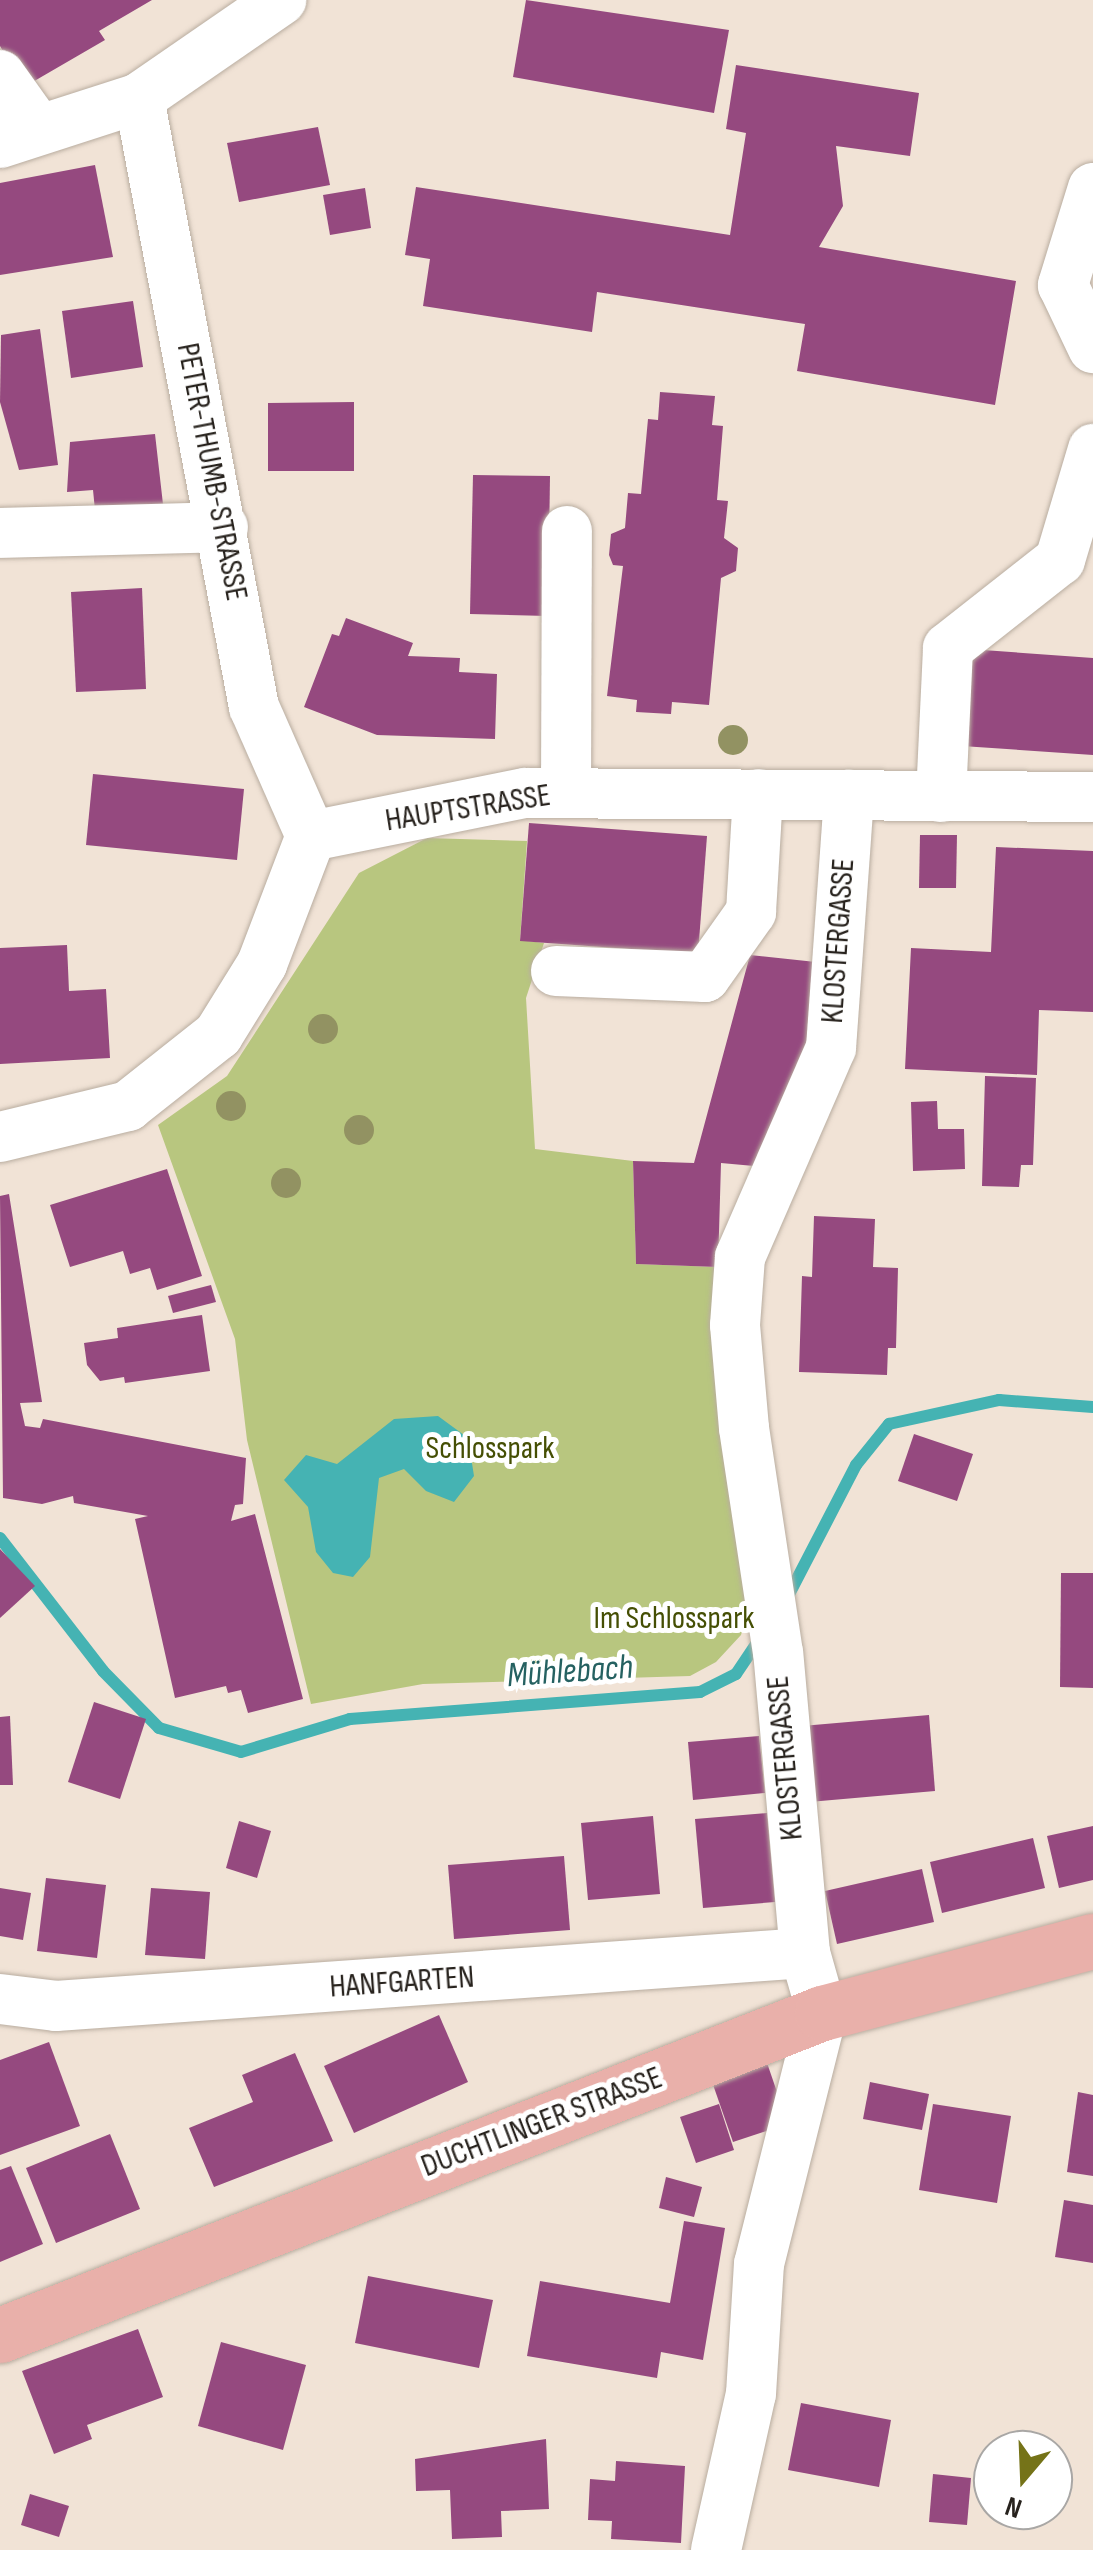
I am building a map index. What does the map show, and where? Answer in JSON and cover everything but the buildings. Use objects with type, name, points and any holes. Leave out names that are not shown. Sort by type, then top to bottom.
[{"type":"main road","name":"DUCHTLINGER STRASSE","points":[[0,2336],[822,2014],[1093,1941]]},
{"type":"street","points":[[0,74],[19,135],[139,98],[281,0]]},
{"type":"street","name":"PETER-THUMB-STRASSE","points":[[139,98],[254,707],[311,836]]},
{"type":"street","points":[[1093,188],[1063,284],[1093,348]]},
{"type":"street","points":[[941,797],[948,648],[1060,560],[1093,449]]},
{"type":"street","points":[[0,533],[223,528]]},
{"type":"street","points":[[566,793],[567,531]]},
{"type":"street","name":"HAUPTSTRASSE","points":[[311,836],[525,793],[1093,797]]},
{"type":"street","points":[[556,971],[705,978],[751,912],[758,794]]},
{"type":"street","name":"KLOSTERGASSE","points":[[822,2014],[804,1954],[778,1653],[766,1596],[737,1342],[740,1257],[831,1048],[849,795]]},
{"type":"street","points":[[0,1138],[128,1106],[218,1035],[262,964],[311,836]]},
{"type":"street","name":"HANFGARTEN","points":[[0,1999],[56,2006],[804,1954]]},
{"type":"street","points":[[716,2550],[751,2394],[758,2264],[822,2014]]},
{"type":"green space","name":"Schlosspark","points":[[427,838],[527,841],[520,940],[544,943],[526,998],[535,1149],[633,1161],[636,1264],[718,1267],[750,1605],[741,1635],[716,1662],[690,1676],[423,1684],[311,1704],[247,1440],[235,1339],[158,1125],[227,1076],[359,873]]},
{"type":"water","points":[[438,1416],[468,1438],[474,1476],[454,1502],[426,1491],[404,1469],[379,1478],[370,1557],[353,1577],[333,1573],[316,1552],[308,1507],[284,1480],[306,1455],[337,1464],[394,1419]]},
{"type":"waterway","name":"Mühlebach","points":[[784,1604],[856,1465],[889,1424],[999,1400],[1093,1407]]},
{"type":"waterway","name":"Mühlebach","points":[[0,1538],[103,1671],[159,1728],[241,1752],[350,1719],[700,1692],[736,1674],[761,1637]]},
{"type":"park label","name":"Im Schlosspark","points":[[674,1619]]}]
